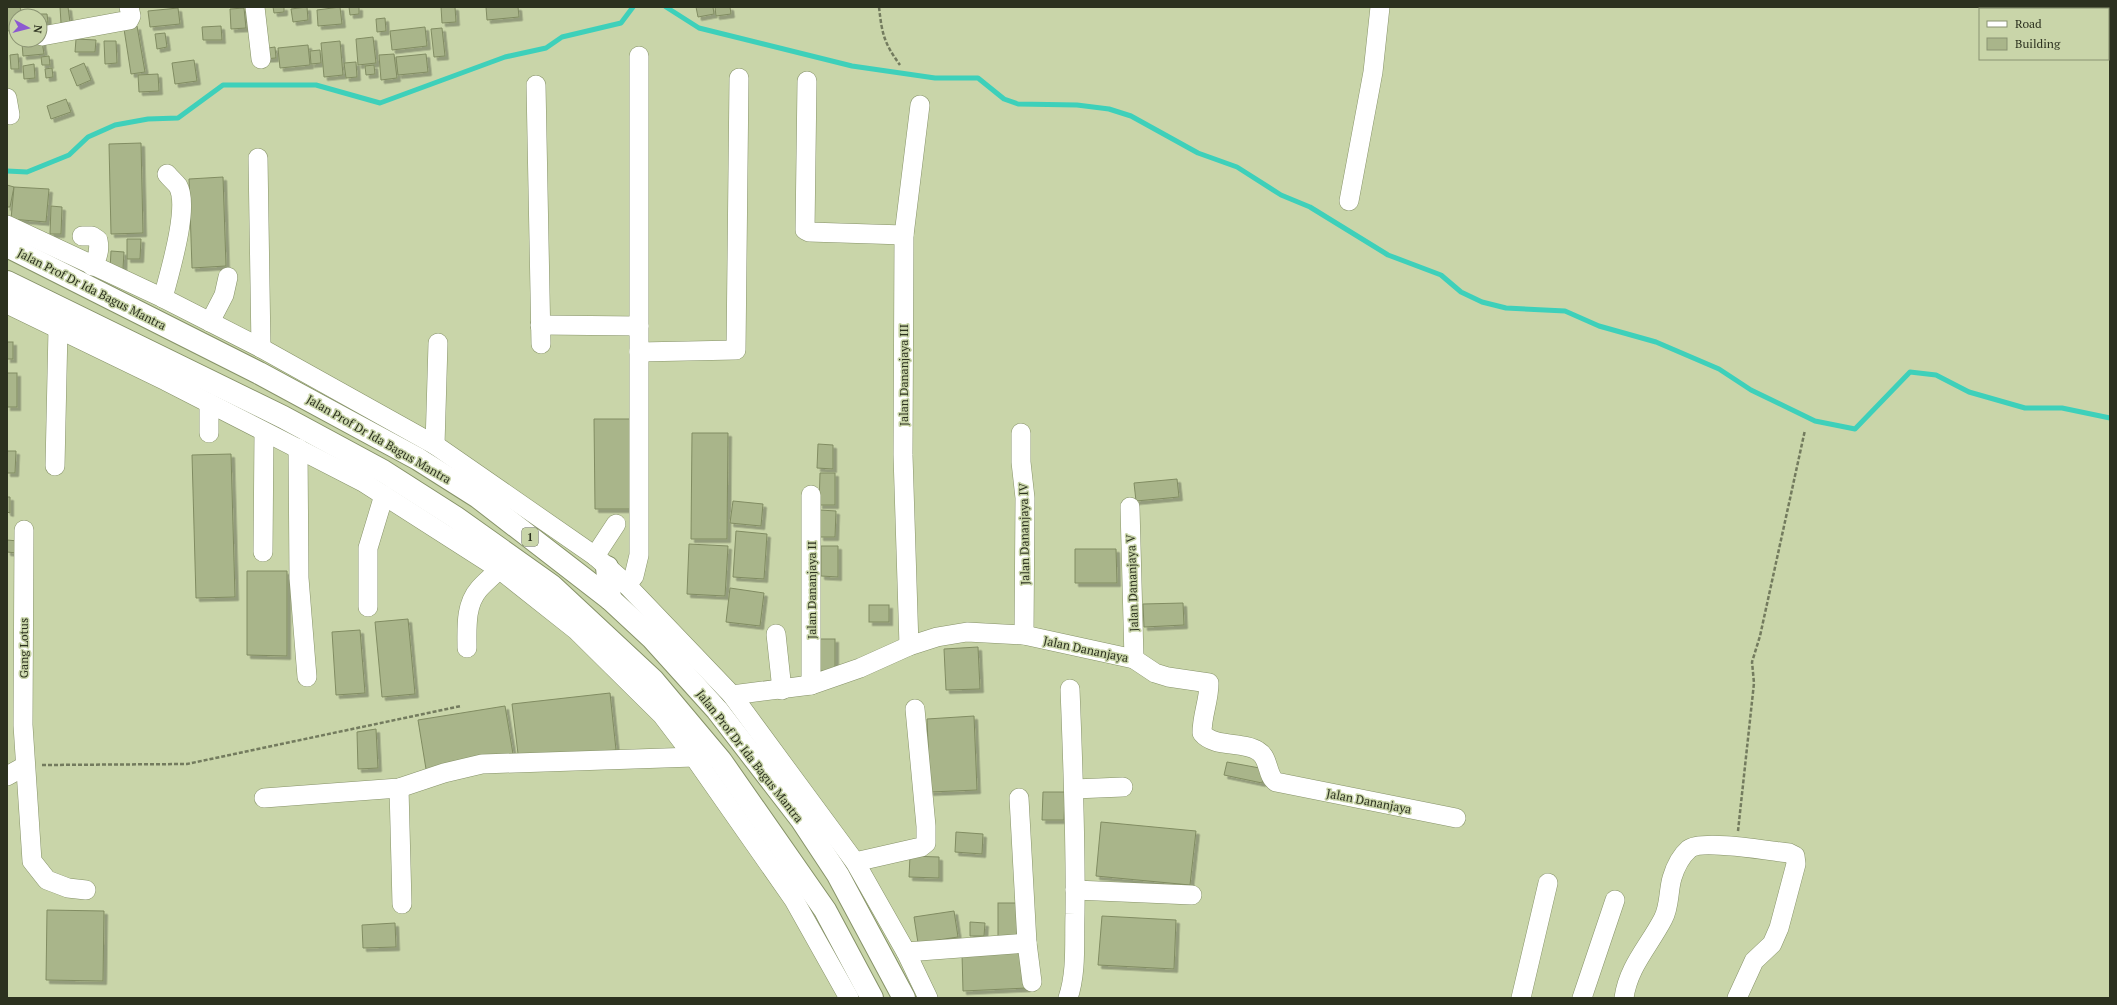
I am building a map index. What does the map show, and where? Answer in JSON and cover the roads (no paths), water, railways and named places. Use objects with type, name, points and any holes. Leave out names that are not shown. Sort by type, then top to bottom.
[{"type":"highway","name":"Jalan Prof Dr Ida Bagus Mantra","points":[[7,246],[296,392],[418,459],[478,497],[610,599],[652,638],[718,710],[801,819],[838,875],[904,998]]},
{"type":"highway","name":"1","points":[[7,282],[283,417],[383,471],[455,517],[552,586],[581,623],[652,680],[721,761],[825,910],[842,963],[872,998]]},
{"type":"highway","points":[[283,417],[296,392]]},
{"type":"highway","points":[[602,561],[610,599]]},
{"type":"street","points":[[255,7],[261,58]]},
{"type":"street","points":[[1349,201],[1373,72],[1380,7]]},
{"type":"street","points":[[48,34],[130,13]]},
{"type":"street","points":[[627,585],[634,576],[639,555],[639,56]]},
{"type":"street","points":[[639,352],[736,350],[739,78]]},
{"type":"street","points":[[807,81],[805,230],[809,232],[904,235]]},
{"type":"street","points":[[536,85],[540,344]]},
{"type":"street","name":"Jalan Dananjaya III","points":[[909,646],[903,455],[904,235],[920,105]]},
{"type":"street","points":[[258,158],[261,348]]},
{"type":"street","points":[[163,298],[180,227],[182,202],[178,186],[167,174]]},
{"type":"street","points":[[7,225],[163,298],[261,348],[435,445],[602,561],[627,585],[732,695],[855,862],[906,952],[928,998]]},
{"type":"street","points":[[82,236],[92,236],[98,240],[100,246],[97,259],[92,266]]},
{"type":"street","points":[[210,322],[224,295],[228,277]]},
{"type":"street","points":[[7,304],[298,448],[384,495],[581,623],[662,715],[694,756],[794,900],[842,963],[849,998]]},
{"type":"street","points":[[540,325],[639,326]]},
{"type":"street","points":[[55,466],[58,329]]},
{"type":"street","points":[[435,445],[438,343]]},
{"type":"street","points":[[209,403],[209,433]]},
{"type":"street","points":[[263,552],[264,432]]},
{"type":"street","name":"Jalan Dananjaya IV","points":[[1021,433],[1021,462],[1025,498],[1024,635]]},
{"type":"street","points":[[298,448],[299,578],[307,677]]},
{"type":"street","points":[[368,607],[368,548],[384,495]]},
{"type":"street","name":"Jalan Dananjaya II","points":[[811,495],[811,685]]},
{"type":"street","name":"Jalan Dananjaya V","points":[[1130,507],[1134,659]]},
{"type":"street","points":[[602,561],[616,524]]},
{"type":"street","name":"Gang Lotus","points":[[24,530],[22,665],[25,766],[32,861],[47,880],[68,888],[86,890]]},
{"type":"street","points":[[467,648],[468,613],[472,601],[479,589],[499,569]]},
{"type":"street","name":"Jalan Dananjaya","points":[[732,695],[782,690],[811,685],[860,668],[909,646],[937,637],[967,632],[1024,635],[1134,659],[1155,673],[1168,677],[1209,684],[1209,696],[1202,719],[1202,733],[1215,740],[1258,750],[1264,756],[1271,779],[1276,782],[1456,818]]},
{"type":"street","points":[[776,634],[782,690]]},
{"type":"street","points":[[1068,998],[1074,971],[1075,890],[1074,789],[1070,690]]},
{"type":"street","points":[[855,862],[921,847],[926,842],[926,826],[914,709]]},
{"type":"street","points":[[264,798],[399,788],[444,773],[482,764],[694,756]]},
{"type":"street","points":[[7,776],[25,766]]},
{"type":"street","points":[[399,788],[402,904]]},
{"type":"street","points":[[1074,789],[1123,788]]},
{"type":"street","points":[[1019,798],[1027,943],[1032,982]]},
{"type":"street","points":[[1624,998],[1634,965],[1654,936],[1667,913],[1672,878],[1679,862],[1690,848],[1698,845],[1737,846],[1789,853],[1795,856],[1796,864],[1788,901],[1779,928],[1772,944],[1754,962],[1737,998]]},
{"type":"street","points":[[1521,998],[1548,883]]},
{"type":"street","points":[[1075,890],[1192,895]]},
{"type":"street","points":[[1582,998],[1614,900]]},
{"type":"street","points":[[906,952],[1027,943]]},
{"type":"waterway","points":[[7,171],[27,172],[69,155],[88,137],[115,125],[148,119],[178,118],[223,85],[316,85],[380,103],[505,57],[546,48],[562,37],[621,23],[633,7]]},
{"type":"waterway","points":[[666,7],[699,28],[852,66],[935,78],[978,78],[1004,99],[1018,104],[1077,105],[1109,109],[1131,116],[1198,153],[1237,167],[1281,195],[1310,207],[1388,255],[1441,275],[1461,292],[1482,302],[1506,308],[1565,311],[1599,326],[1656,342],[1719,369],[1751,390],[1815,421],[1855,429],[1910,372],[1936,375],[1969,392],[2025,408],[2062,408],[2110,418]]}]
